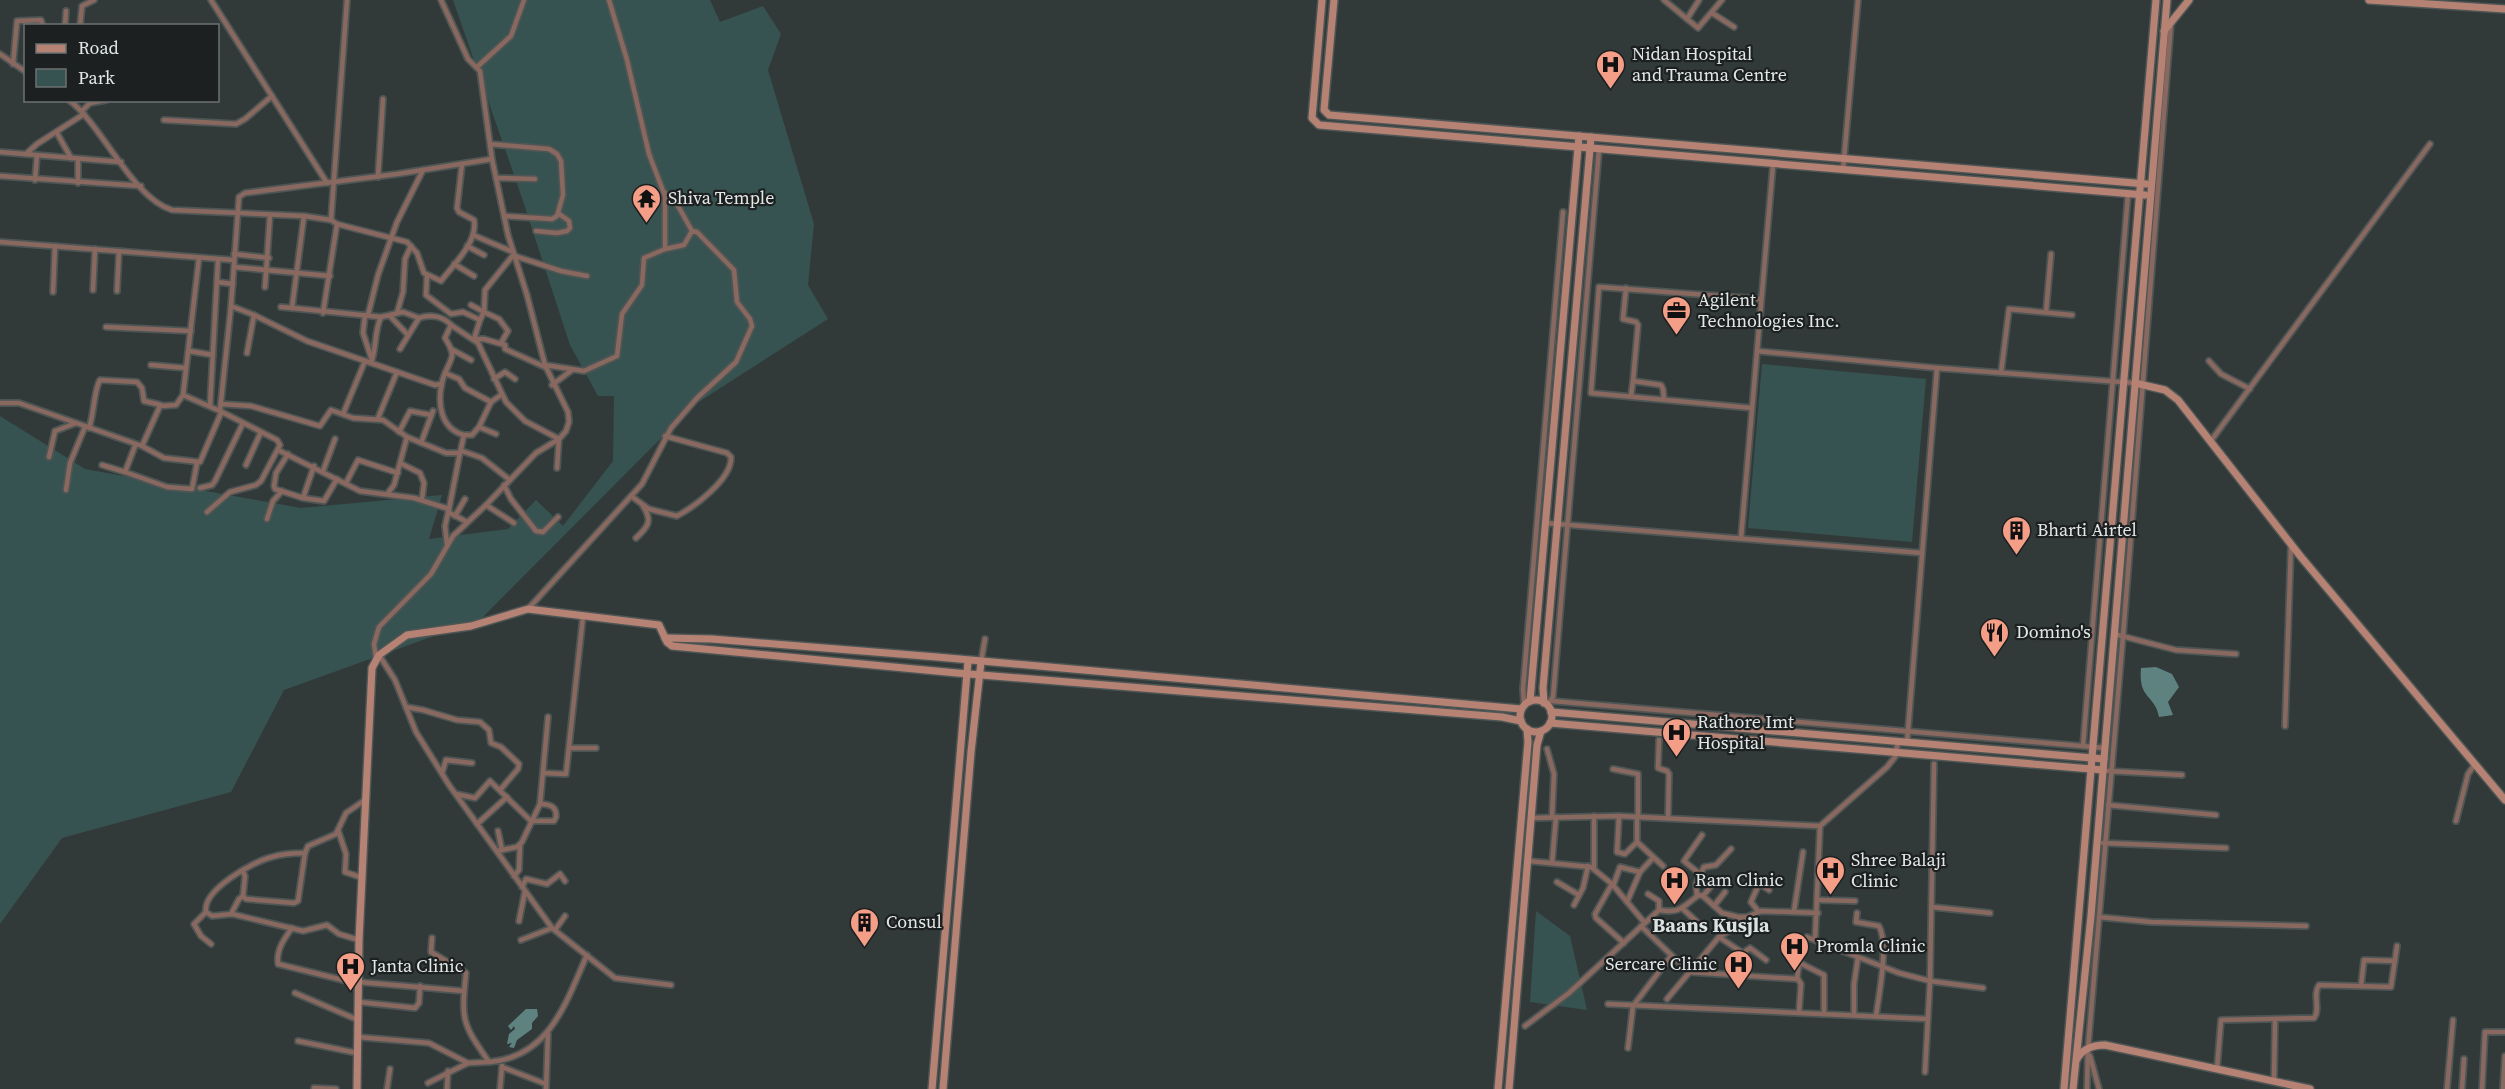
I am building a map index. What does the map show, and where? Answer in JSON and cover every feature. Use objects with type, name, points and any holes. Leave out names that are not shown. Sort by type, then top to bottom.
[{"type":"street","points":[[80,24],[82,6],[94,0]]},
{"type":"street","points":[[211,0],[330,182]]},
{"type":"street","points":[[331,220],[330,182],[347,0]]},
{"type":"street","points":[[441,0],[468,59],[480,71],[492,159],[504,216],[545,366],[569,417],[566,431],[536,453],[467,522],[447,544],[431,574],[379,627],[374,644],[377,657],[394,678],[416,732],[442,773],[477,824],[500,850],[514,876],[553,929],[615,978],[671,985]]},
{"type":"street","points":[[477,67],[511,36],[525,0]]},
{"type":"street","points":[[609,0],[627,60],[648,153],[664,192],[666,249]]},
{"type":"street","points":[[1322,0],[1312,118],[1319,125],[2150,196]]},
{"type":"street","points":[[1326,113],[1334,0]]},
{"type":"street","points":[[1664,0],[1698,28],[1722,0]]},
{"type":"street","points":[[1687,19],[1699,0]]},
{"type":"street","points":[[1843,170],[1858,0]]},
{"type":"street","points":[[2064,1089],[2156,0]]},
{"type":"street","points":[[2087,1089],[2097,842],[2167,0]]},
{"type":"street","points":[[2164,32],[2171,20],[2189,0]]},
{"type":"street","points":[[2369,0],[2505,9]]},
{"type":"street","points":[[65,24],[66,11]]},
{"type":"street","points":[[1712,13],[1734,27]]},
{"type":"street","points":[[13,64],[17,21],[41,20],[42,24]]},
{"type":"street","points":[[2073,1089],[2105,843],[2112,771],[2171,20]]},
{"type":"street","points":[[0,54],[24,71]]},
{"type":"street","points":[[164,120],[236,124],[272,96]]},
{"type":"street","points":[[378,177],[383,99]]},
{"type":"street","points":[[72,102],[157,204],[172,210],[304,216],[331,220],[337,224],[392,238],[411,246],[417,254],[423,271],[441,280],[467,246],[472,235],[474,219],[459,212],[457,208],[462,164]]},
{"type":"street","points":[[26,154],[83,113],[90,103],[95,102]]},
{"type":"street","points":[[1312,118],[1326,113],[1339,116],[2151,185]]},
{"type":"street","points":[[57,133],[71,158]]},
{"type":"street","points":[[1521,721],[1525,705],[1545,523],[1579,136]]},
{"type":"street","points":[[1549,705],[1543,688],[1588,149],[1591,137]]},
{"type":"street","points":[[490,144],[554,150],[561,161],[563,199],[558,213],[552,219],[504,216]]},
{"type":"street","points":[[2210,442],[2430,144]]},
{"type":"street","points":[[1550,723],[1549,705],[1599,150]]},
{"type":"street","points":[[0,152],[121,162]]},
{"type":"street","points":[[35,180],[37,155]]},
{"type":"street","points":[[78,159],[78,183]]},
{"type":"street","points":[[102,465],[167,487],[192,489],[197,463],[201,461],[221,412],[233,284],[238,197],[245,193],[378,177],[492,159]]},
{"type":"street","points":[[1741,538],[1773,165]]},
{"type":"street","points":[[369,361],[363,333],[378,275],[423,170]]},
{"type":"street","points":[[0,176],[141,186]]},
{"type":"street","points":[[496,178],[535,179]]},
{"type":"street","points":[[528,609],[631,496],[649,471],[665,436],[697,398],[736,362],[752,326],[750,319],[737,302],[735,270],[699,234],[692,231],[677,204],[664,192]]},
{"type":"street","points":[[2083,746],[2128,194]]},
{"type":"street","points":[[1525,705],[1524,677],[1559,263],[1560,212],[1572,213]]},
{"type":"street","points":[[536,231],[557,233],[567,231],[570,228],[568,221],[558,213]]},
{"type":"street","points":[[266,287],[270,215]]},
{"type":"street","points":[[292,308],[304,216]]},
{"type":"street","points":[[323,312],[337,224]]},
{"type":"street","points":[[474,339],[501,343],[505,345],[505,349],[545,366],[572,370],[584,371],[617,356],[622,314],[642,285],[645,258],[686,244],[692,231]]},
{"type":"street","points":[[472,235],[561,272],[587,276]]},
{"type":"street","points":[[0,242],[218,260],[234,257],[269,258]]},
{"type":"street","points":[[53,292],[55,246]]},
{"type":"street","points":[[397,313],[403,292],[405,259],[411,246]]},
{"type":"street","points":[[467,246],[484,255]]},
{"type":"street","points":[[93,290],[95,249]]},
{"type":"street","points":[[117,291],[119,251]]},
{"type":"street","points":[[474,339],[484,312],[485,290],[514,254]]},
{"type":"street","points":[[2046,312],[2050,254]]},
{"type":"street","points":[[66,490],[70,463],[87,427],[100,380],[137,382],[142,388],[144,401],[161,405],[176,405],[183,396],[199,258]]},
{"type":"street","points":[[210,406],[218,260]]},
{"type":"street","points":[[1559,263],[1568,264]]},
{"type":"street","points":[[454,264],[474,276]]},
{"type":"street","points":[[234,267],[330,276]]},
{"type":"street","points":[[427,275],[426,295],[451,314],[464,312],[480,320]]},
{"type":"street","points":[[217,282],[233,284]]},
{"type":"street","points":[[1752,408],[1591,393],[1599,286],[1761,299]]},
{"type":"street","points":[[1626,288],[1623,319],[1636,322],[1638,325],[1631,396]]},
{"type":"street","points":[[471,305],[499,319],[501,325],[507,330],[501,343]]},
{"type":"street","points":[[231,306],[307,341],[435,385],[441,384]]},
{"type":"street","points":[[281,307],[381,316],[403,312],[419,318]]},
{"type":"street","points":[[441,317],[444,308]]},
{"type":"street","points":[[2001,373],[2009,309],[2072,315]]},
{"type":"street","points":[[451,314],[445,338],[452,356],[441,384],[442,415],[453,430],[464,435],[473,434],[491,402],[501,395]]},
{"type":"street","points":[[247,353],[254,315]]},
{"type":"street","points":[[390,315],[408,335]]},
{"type":"street","points":[[400,349],[419,318],[425,315],[441,317],[480,345],[501,395],[525,421],[559,438]]},
{"type":"street","points":[[343,414],[377,345],[376,327],[381,316]]},
{"type":"street","points":[[106,327],[191,331]]},
{"type":"street","points":[[451,349],[471,360]]},
{"type":"street","points":[[189,351],[213,355]]},
{"type":"street","points":[[1757,351],[2135,383],[2161,388],[2172,394],[2291,544],[2505,800]]},
{"type":"street","points":[[2209,361],[2221,374],[2250,389]]},
{"type":"street","points":[[151,365],[186,368]]},
{"type":"street","points":[[1907,743],[1937,368]]},
{"type":"street","points":[[552,385],[572,370]]},
{"type":"street","points":[[378,418],[397,372]]},
{"type":"street","points":[[494,379],[505,372],[515,379]]},
{"type":"street","points":[[445,374],[459,379],[465,388],[491,402]]},
{"type":"street","points":[[1633,381],[1661,385],[1664,399]]},
{"type":"street","points":[[183,396],[210,406],[277,440],[280,445],[261,482],[230,492],[207,512]]},
{"type":"street","points":[[0,403],[19,403],[135,446],[142,446],[164,458],[197,463]]},
{"type":"street","points":[[221,404],[251,406],[320,426],[323,425],[329,410],[358,419],[378,418],[388,422],[407,437],[446,453],[461,452],[482,458],[510,480]]},
{"type":"street","points":[[142,446],[161,405]]},
{"type":"street","points":[[399,432],[410,411],[432,413],[421,443]]},
{"type":"street","points":[[49,457],[55,431],[76,423]]},
{"type":"street","points":[[200,488],[212,485],[215,481],[243,423]]},
{"type":"street","points":[[479,427],[496,434]]},
{"type":"street","points":[[246,465],[261,432]]},
{"type":"street","points":[[447,544],[445,526],[464,435]]},
{"type":"street","points":[[631,496],[649,509],[671,515],[680,514],[706,497],[732,464],[731,457],[727,453],[665,436]]},
{"type":"street","points":[[388,494],[398,473],[407,437]]},
{"type":"street","points":[[558,468],[559,438]]},
{"type":"street","points":[[323,471],[335,439]]},
{"type":"street","points":[[125,472],[135,446]]},
{"type":"street","points":[[278,450],[360,491],[422,499],[467,522]]},
{"type":"street","points":[[288,454],[275,475],[274,488],[303,498],[324,501],[338,479]]},
{"type":"street","points":[[346,483],[358,460],[398,473]]},
{"type":"street","points":[[400,463],[420,473],[424,483],[422,499]]},
{"type":"street","points":[[303,498],[314,466]]},
{"type":"street","points":[[504,485],[511,499],[536,531],[543,532],[558,517]]},
{"type":"street","points":[[267,519],[273,501],[282,491]]},
{"type":"street","points":[[455,516],[465,499]]},
{"type":"street","points":[[636,538],[650,520],[641,504]]},
{"type":"street","points":[[486,505],[514,523]]},
{"type":"street","points":[[1545,523],[1922,553]]},
{"type":"street","points":[[2285,726],[2291,544]]},
{"type":"street","points":[[357,1089],[359,940],[368,798],[372,668],[377,657],[407,635],[471,626],[528,609],[659,625],[672,646],[1521,721],[1527,729],[1528,742],[1498,1089]]},
{"type":"street","points":[[543,773],[566,775],[583,616]]},
{"type":"street","points":[[2114,634],[2176,650],[2236,654]]},
{"type":"street","points":[[665,638],[712,639],[1525,705],[2105,748]]},
{"type":"street","points":[[943,1089],[971,752],[985,639]]},
{"type":"street","points":[[932,1089],[968,661]]},
{"type":"street","points":[[1549,705],[1907,743],[2104,759]]},
{"type":"street","points":[[406,707],[456,720],[480,722],[488,728],[491,743],[501,747],[519,764],[518,770],[500,790]]},
{"type":"street","points":[[514,876],[519,870],[520,844],[540,804],[548,717]]},
{"type":"street","points":[[1527,729],[1535,732],[1541,731],[1550,723],[2092,770],[2182,775]]},
{"type":"street","points":[[1509,1089],[1537,745],[1541,731]]},
{"type":"street","points":[[1659,740],[1659,768],[1669,774],[1668,818]]},
{"type":"street","points":[[1531,818],[1619,816],[1820,826],[1887,767],[1896,752],[1898,742]]},
{"type":"street","points":[[569,748],[596,748]]},
{"type":"street","points":[[1547,749],[1554,774],[1552,863]]},
{"type":"street","points":[[961,751],[971,752]]},
{"type":"street","points":[[442,773],[446,760],[472,763]]},
{"type":"street","points":[[1925,1072],[1930,981],[1935,764]]},
{"type":"street","points":[[2456,821],[2468,774],[2475,764]]},
{"type":"street","points":[[1613,769],[1638,774],[1637,842],[1628,854],[1617,852],[1619,816]]},
{"type":"street","points":[[456,794],[475,798],[488,781],[531,821],[554,821],[555,809],[551,805],[540,804]]},
{"type":"street","points":[[477,824],[507,797]]},
{"type":"street","points":[[243,896],[246,899],[294,903],[298,901],[301,898],[305,853],[308,846],[333,836],[346,813],[368,798]]},
{"type":"street","points":[[2108,805],[2216,814]]},
{"type":"street","points":[[1594,816],[1594,869]]},
{"type":"street","points":[[1815,940],[1818,913],[1820,826]]},
{"type":"street","points":[[338,830],[346,854],[345,872],[363,878]]},
{"type":"street","points":[[498,831],[500,850]]},
{"type":"street","points":[[1700,874],[1684,861],[1701,836]]},
{"type":"street","points":[[1637,842],[1663,866]]},
{"type":"street","points":[[2097,842],[2226,848]]},
{"type":"street","points":[[500,850],[517,847],[520,844]]},
{"type":"street","points":[[1731,849],[1716,865],[1705,866],[1696,884],[1700,896],[1722,913],[1742,918]]},
{"type":"street","points":[[1794,911],[1803,852]]},
{"type":"street","points":[[211,944],[201,936],[194,924],[206,912],[211,895],[231,877],[243,872],[251,865],[272,857],[305,853]]},
{"type":"street","points":[[1627,902],[1640,872],[1653,858]]},
{"type":"street","points":[[1529,861],[1594,869],[1612,885],[1642,924],[1689,972],[1798,979]]},
{"type":"street","points":[[1574,905],[1588,867]]},
{"type":"street","points":[[1624,943],[1596,918],[1595,914],[1620,868],[1640,872]]},
{"type":"street","points":[[243,872],[245,876],[243,896]]},
{"type":"street","points":[[519,921],[526,879],[547,884],[560,874],[565,881]]},
{"type":"street","points":[[1557,882],[1579,895]]},
{"type":"street","points":[[1758,911],[1751,900],[1758,886],[1760,884],[1769,890]]},
{"type":"street","points":[[1659,910],[1673,913],[1700,896],[1712,885]]},
{"type":"street","points":[[1515,889],[1527,890]]},
{"type":"street","points":[[1714,906],[1725,892]]},
{"type":"street","points":[[1648,894],[1659,902],[1659,910]]},
{"type":"street","points":[[231,914],[238,899],[243,896]]},
{"type":"street","points":[[1818,900],[1856,902]]},
{"type":"street","points":[[1932,907],[1990,913]]},
{"type":"street","points":[[1682,908],[1696,921]]},
{"type":"street","points":[[1525,1026],[1569,993],[1659,910]]},
{"type":"street","points":[[1668,999],[1719,937],[1737,926],[1742,918],[1758,911],[1818,913]]},
{"type":"street","points":[[206,912],[212,916],[231,914],[308,931],[321,925],[327,925],[339,934],[359,940]]},
{"type":"street","points":[[1857,913],[1856,922],[1879,926],[1882,932],[1882,966],[1876,1016]]},
{"type":"street","points":[[521,940],[553,929],[565,916]]},
{"type":"street","points":[[2095,916],[2151,922],[2306,926]]},
{"type":"street","points":[[292,928],[281,945],[277,958],[278,964],[359,983],[464,991]]},
{"type":"street","points":[[1719,937],[1743,953],[1750,948],[1766,960]]},
{"type":"street","points":[[1799,1012],[1801,984],[1798,979],[1803,939],[1807,937],[1882,966],[1930,981],[1983,988]]},
{"type":"street","points":[[432,938],[431,952],[466,973],[464,1020],[467,1031],[489,1062]]},
{"type":"street","points":[[2217,1069],[2221,1019],[2275,1021],[2316,1017],[2316,990],[2319,985],[2391,987],[2397,946]]},
{"type":"street","points":[[503,1064],[548,1034],[565,1005],[587,955]]},
{"type":"street","points":[[1628,1048],[1632,1006],[1671,956]]},
{"type":"street","points":[[1854,1015],[1854,984],[1858,957]]},
{"type":"street","points":[[2361,986],[2364,960],[2395,961]]},
{"type":"street","points":[[1800,963],[1824,975],[1824,1014]]},
{"type":"street","points":[[359,1002],[415,1008],[419,1002],[420,986]]},
{"type":"street","points":[[295,993],[358,1020]]},
{"type":"street","points":[[1608,1004],[1928,1019]]},
{"type":"street","points":[[2446,1089],[2453,1020]]},
{"type":"street","points":[[2274,1080],[2275,1021]]},
{"type":"street","points":[[2482,1089],[2485,1032],[2505,1032]]},
{"type":"street","points":[[428,1083],[468,1063],[489,1062],[503,1064],[546,1086],[548,1034]]},
{"type":"street","points":[[358,1038],[429,1043],[468,1063]]},
{"type":"street","points":[[298,1041],[357,1053]]},
{"type":"street","points":[[2065,1074],[2081,1052],[2100,1045],[2115,1046],[2310,1089]]},
{"type":"street","points":[[2088,1048],[2099,1089]]},
{"type":"street","points":[[2503,1089],[2505,1056]]},
{"type":"street","points":[[2462,1089],[2464,1059]]},
{"type":"street","points":[[500,1089],[503,1064]]},
{"type":"street","points":[[387,1089],[390,1069]]},
{"type":"street","points":[[447,1089],[448,1071]]},
{"type":"street","points":[[314,1088],[336,1089]]},
{"type":"green space","points":[[453,0],[710,0],[720,22],[763,6],[781,34],[768,70],[814,224],[808,285],[828,319],[694,405],[481,619],[284,690],[231,792],[62,838],[0,924],[0,416],[85,469],[301,508],[442,495],[429,539],[508,529],[536,500],[563,526],[613,461],[614,396],[598,396],[570,345]]},
{"type":"green space","points":[[1762,364],[1926,379],[1912,542],[1748,528]]},
{"type":"green space","points":[[1536,911],[1570,936],[1587,1010],[1530,1002]]},
{"type":"shaded area","points":[[2156,667],[2172,674],[2179,687],[2168,702],[2173,715],[2159,717],[2154,704],[2144,692],[2141,668]]},
{"type":"shaded area","points":[[526,1009],[537,1009],[538,1016],[532,1023],[532,1029],[517,1040],[514,1048],[509,1047],[512,1043],[507,1044],[509,1034],[515,1029],[514,1026],[511,1030],[508,1026]]},
{"type":"place","name":"Nidan Hospital and Trauma Centre","points":[[1611,90]]},
{"type":"place","name":"Shiva Temple","points":[[647,224]]},
{"type":"place","name":"Agilent Technologies Inc.","points":[[1677,336]]},
{"type":"place","name":"Bharti Airtel","points":[[2016,556]]},
{"type":"place","name":"Domino's","points":[[1995,658]]},
{"type":"place","name":"Rathore Imt Hospital","points":[[1676,758]]},
{"type":"place","name":"Shree Balaji Clinic","points":[[1830,896]]},
{"type":"place","name":"Ram Clinic","points":[[1674,906]]},
{"type":"place","name":"Consul","points":[[865,948]]},
{"type":"place","name":"Promla Clinic","points":[[1795,972]]},
{"type":"place","name":"Sercare Clinic","points":[[1738,990]]},
{"type":"place","name":"Janta Clinic","points":[[350,992]]},
{"type":"district","name":"Baans Kusjla","points":[[1711,925]]}]
